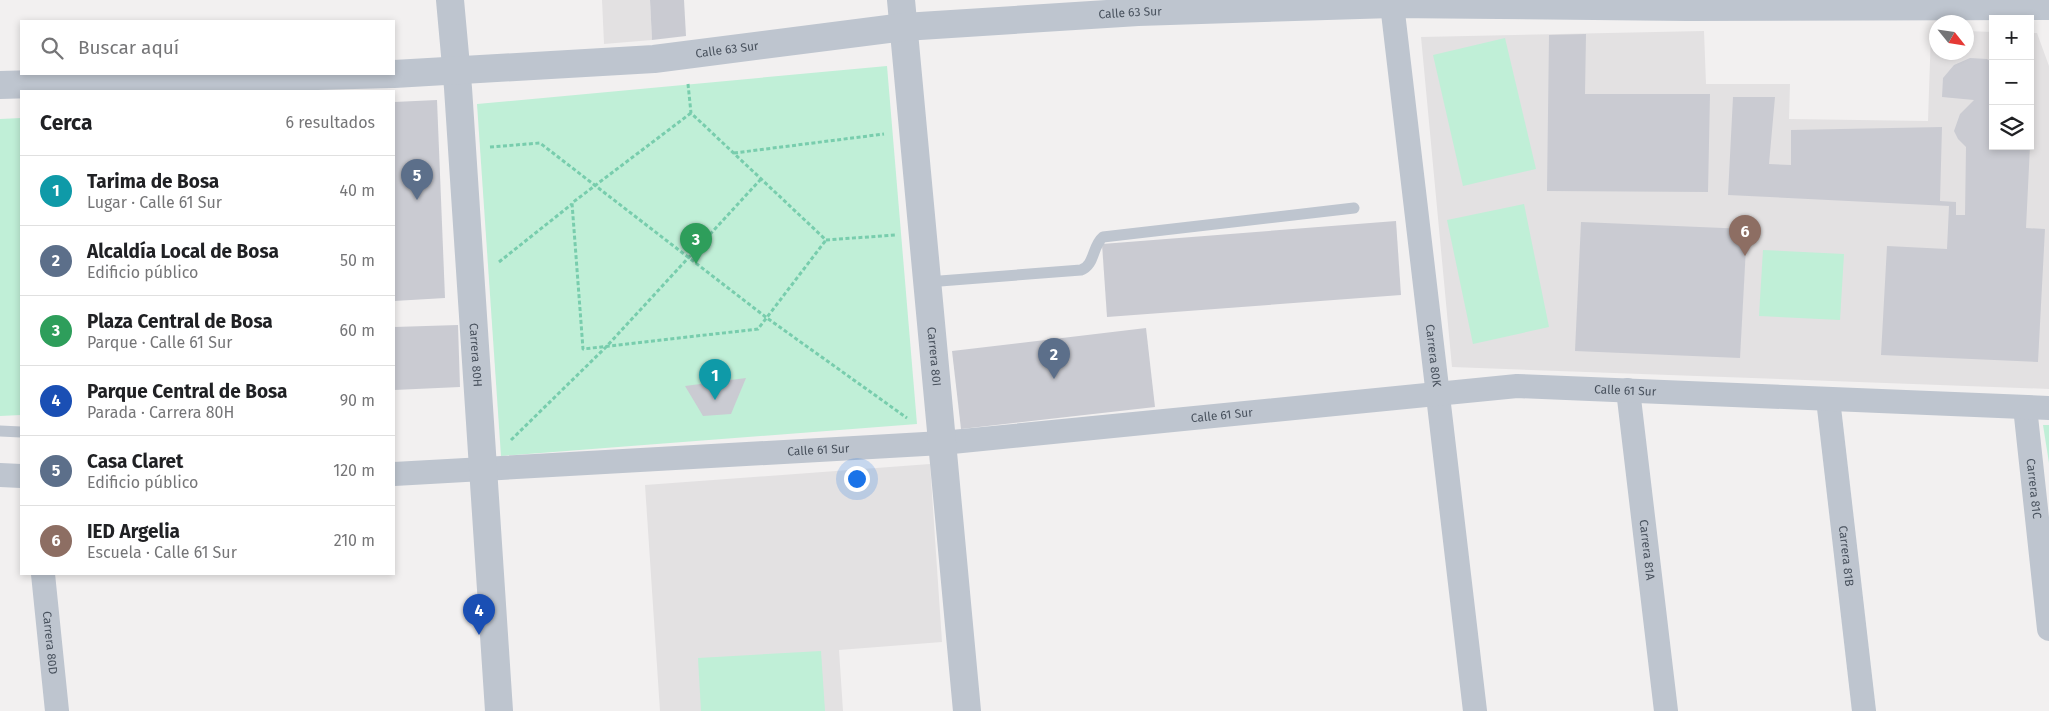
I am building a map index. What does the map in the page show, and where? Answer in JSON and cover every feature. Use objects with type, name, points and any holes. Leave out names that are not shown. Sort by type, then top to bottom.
[{"type":"street","name":"Carrera 80H","points":[[450,0],[457,70],[499,711]]},
{"type":"street","name":"Calle 63 Sur","points":[[395,74],[686,56],[902,13],[1138,12],[1392,2],[1968,3],[2049,6]]},
{"type":"street","name":"Carrera 80K","points":[[1392,2],[1475,711]]},
{"type":"street","name":"Carrera 80I","points":[[902,13],[967,711]]},
{"type":"street","name":"Calle 63 Sur","points":[[0,85],[356,75]]},
{"type":"street","name":"Calle 61 Sur","points":[[395,474],[942,443],[1518,386],[2049,408]]},
{"type":"street","name":"Carrera 81A","points":[[1628,390],[1666,711]]},
{"type":"street","name":"Carrera 81B","points":[[1828,399],[1864,711]]},
{"type":"street","name":"Carrera 81C","points":[[2025,407],[2049,629]]},
{"type":"street","points":[[0,475],[20,476]]},
{"type":"street","name":"Carrera 80D","points":[[43,575],[57,711]]},
{"type":"lane","points":[[927,282],[1081,270],[1090,264],[1095,247],[1103,237],[1354,208]]},
{"type":"lane","points":[[0,431],[20,432]]},
{"type":"path","points":[[688,79],[691,114],[826,240],[923,233]]},
{"type":"path","points":[[471,284],[572,204],[691,114]]},
{"type":"path","points":[[734,154],[913,131]]},
{"type":"path","points":[[462,149],[540,143],[767,318],[942,443]]},
{"type":"path","points":[[483,468],[606,347],[761,179]]},
{"type":"path","points":[[572,204],[583,349],[758,329],[826,240]]},
{"type":"shaded area","points":[[602,0],[650,0],[652,40],[604,44]]},
{"type":"shaded area","points":[[1704,31],[1706,84],[1790,84],[1789,119],[1928,121],[1930,60],[1974,60],[1974,31],[1989,32],[1989,150],[2034,150],[2034,33],[2037,33],[2049,66],[2049,389],[1452,367],[1421,37]]},
{"type":"shaded area","points":[[930,464],[942,642],[839,650],[843,711],[660,711],[645,485]]},
{"type":"green space","points":[[1505,38],[1536,169],[1463,186],[1433,55]]},
{"type":"green space","points":[[887,66],[917,424],[501,456],[477,104]]},
{"type":"green space","points":[[20,118],[20,415],[0,416],[0,119]]},
{"type":"green space","points":[[1524,204],[1549,327],[1473,344],[1447,220]]},
{"type":"green space","points":[[1763,250],[1844,254],[1840,320],[1759,316]]},
{"type":"green space","points":[[2043,425],[2049,425],[2049,463]]},
{"type":"green space","points":[[821,651],[825,711],[701,711],[698,658]]},
{"type":"building","points":[[650,0],[684,0],[686,36],[652,40]]},
{"type":"building","points":[[1586,34],[1585,94],[1710,94],[1708,192],[1547,191],[1549,35]]},
{"type":"building","points":[[1974,58],[1989,60],[1989,150],[2030,150],[2026,228],[2045,229],[2038,362],[1881,355],[1887,246],[1947,249],[1949,206],[1728,195],[1733,97],[1775,97],[1769,164],[1791,165],[1791,130],[1942,127],[1940,201],[1956,202],[1956,215],[1965,215],[1966,147],[1958,139],[1954,131],[1960,114],[1974,100],[1942,97],[1943,78],[1954,65],[1965,60],[1974,60]]},
{"type":"building","points":[[437,100],[445,298],[395,301],[395,102]]},
{"type":"building","points":[[1396,221],[1401,295],[1107,317],[1102,244]]},
{"type":"building","points":[[1581,222],[1747,229],[1740,358],[1575,351]]},
{"type":"building","points":[[458,325],[460,387],[395,390],[395,327]]},
{"type":"building","points":[[1146,328],[1155,407],[961,429],[952,351]]},
{"type":"building","points":[[746,378],[731,414],[703,416],[685,386]]},
{"type":"place","name":"Casa Claret","points":[[417,200]]},
{"type":"place","name":"IED Argelia","points":[[1745,256]]},
{"type":"place","name":"Plaza Central de Bosa","points":[[696,264]]},
{"type":"place","name":"Alcaldía Local de Bosa","points":[[1054,379]]},
{"type":"place","name":"Tarima de Bosa","points":[[715,400]]},
{"type":"place","name":"Parque Central de Bosa","points":[[479,635]]}]
